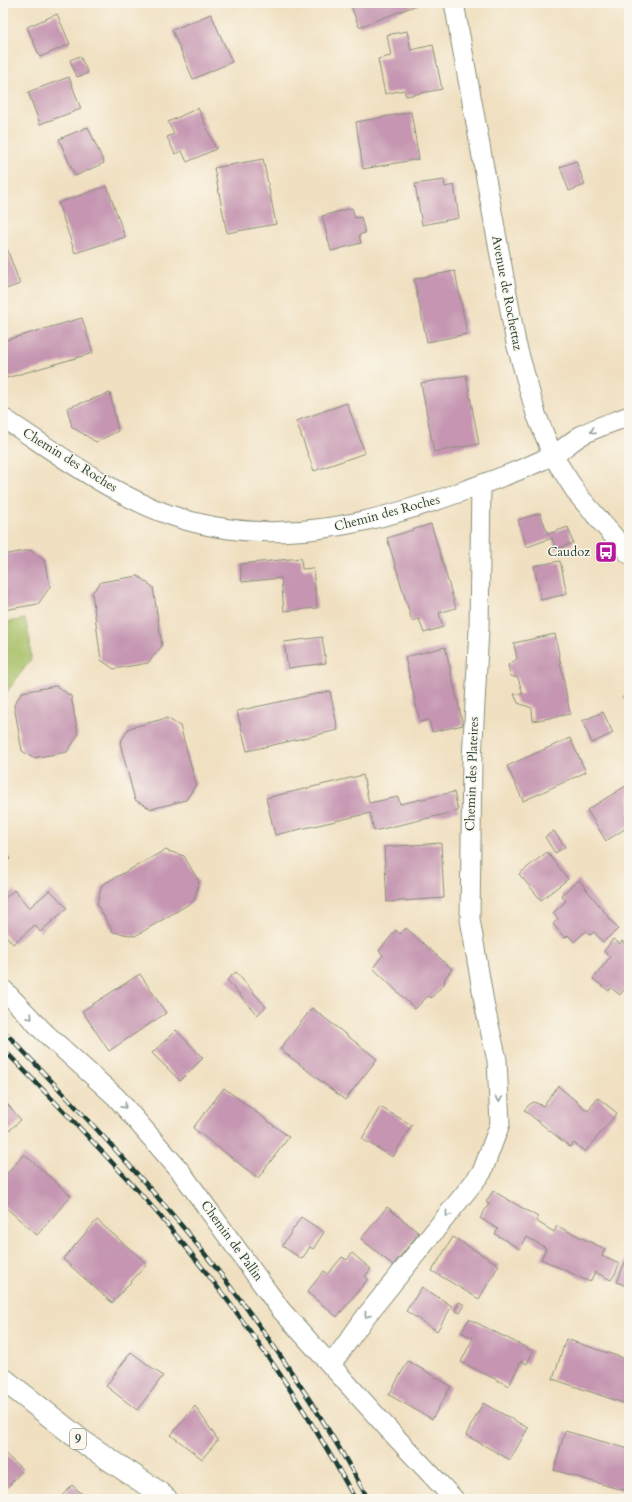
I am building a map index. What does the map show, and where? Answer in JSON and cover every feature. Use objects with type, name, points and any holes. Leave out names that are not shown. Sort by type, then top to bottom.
[{"type":"main road","name":"9","points":[[3,1380],[83,1442],[158,1492],[166,1499]]},
{"type":"street","name":"Avenue de Rochettaz","points":[[459,4],[516,344],[536,414],[553,456],[578,495],[629,554]]},
{"type":"street","name":"Chemin des Roches","points":[[3,418],[114,490],[170,515],[212,526],[280,532],[324,530],[380,518],[481,485],[553,456],[582,435],[629,416]]},
{"type":"street","name":"Chemin des Plateires","points":[[331,1365],[366,1316],[482,1172],[500,1124],[497,1060],[485,1008],[470,919],[472,767],[479,629],[481,485]]},
{"type":"street","name":"Chemin de Pallin","points":[[3,989],[43,1031],[116,1097],[147,1132],[181,1172],[281,1310],[454,1499]]},
{"type":"green space","points":[[25,619],[30,641],[31,659],[4,696],[3,623]]},
{"type":"building","points":[[350,3],[416,3],[417,5],[359,27]]},
{"type":"building","points":[[57,14],[70,44],[40,57],[27,27]]},
{"type":"building","points":[[211,14],[232,62],[193,79],[172,30]]},
{"type":"building","points":[[407,31],[411,50],[433,45],[442,89],[406,96],[404,90],[385,94],[378,59],[391,56],[387,35]]},
{"type":"building","points":[[80,56],[88,73],[77,77],[70,60]]},
{"type":"building","points":[[69,77],[81,109],[40,124],[28,92]]},
{"type":"building","points":[[198,108],[216,149],[187,162],[182,151],[175,154],[167,137],[174,134],[168,122]]},
{"type":"building","points":[[411,112],[419,159],[363,169],[356,122]]},
{"type":"building","points":[[88,127],[104,163],[75,176],[59,139]]},
{"type":"building","points":[[263,159],[276,224],[227,233],[214,168]]},
{"type":"building","points":[[576,161],[585,185],[569,191],[560,167]]},
{"type":"building","points":[[444,180],[445,187],[454,185],[459,218],[422,225],[415,184]]},
{"type":"building","points":[[107,186],[125,237],[75,253],[58,203]]},
{"type":"building","points":[[352,208],[355,218],[361,217],[365,233],[359,235],[361,243],[331,251],[322,216]]},
{"type":"building","points":[[3,238],[20,284],[3,290]]},
{"type":"building","points":[[455,271],[467,334],[427,342],[414,279]]},
{"type":"building","points":[[82,318],[93,353],[3,379],[3,341]]},
{"type":"building","points":[[466,375],[479,444],[434,452],[421,383]]},
{"type":"building","points":[[110,393],[118,431],[96,442],[72,427],[67,408]]},
{"type":"building","points":[[347,403],[365,453],[314,471],[296,421]]},
{"type":"building","points":[[540,513],[548,534],[568,527],[573,543],[556,549],[552,538],[527,547],[518,520]]},
{"type":"building","points":[[431,524],[456,608],[439,613],[443,627],[424,633],[419,619],[412,621],[387,538]]},
{"type":"building","points":[[30,550],[44,560],[50,587],[38,604],[4,610],[3,555]]},
{"type":"building","points":[[301,558],[302,569],[313,568],[317,608],[284,611],[281,578],[242,582],[240,564]]},
{"type":"building","points":[[560,561],[567,594],[541,600],[534,566]]},
{"type":"building","points":[[138,576],[153,587],[162,646],[148,663],[114,669],[101,660],[92,593],[101,582]]},
{"type":"building","points":[[555,634],[570,714],[533,721],[532,708],[518,703],[514,694],[523,694],[518,678],[511,676],[508,665],[517,659],[514,643]]},
{"type":"building","points":[[322,637],[326,663],[288,668],[284,642]]},
{"type":"building","points":[[445,647],[463,725],[432,732],[429,720],[420,722],[405,657]]},
{"type":"building","points":[[56,686],[71,696],[78,735],[67,752],[33,758],[22,751],[14,705],[22,692]]},
{"type":"building","points":[[330,691],[338,730],[247,751],[237,711]]},
{"type":"building","points":[[629,693],[629,704],[623,697]]},
{"type":"building","points":[[603,712],[613,733],[592,743],[582,721]]},
{"type":"building","points":[[167,718],[180,726],[196,784],[186,800],[151,809],[135,800],[120,743],[129,728]]},
{"type":"building","points":[[570,738],[586,772],[523,801],[507,766]]},
{"type":"building","points":[[363,775],[369,803],[398,797],[400,804],[454,792],[458,811],[374,831],[370,813],[275,835],[266,798]]},
{"type":"building","points":[[629,784],[629,826],[606,841],[587,810]]},
{"type":"building","points":[[554,831],[565,847],[555,853],[545,837]]},
{"type":"building","points":[[441,843],[444,898],[387,902],[384,847]]},
{"type":"building","points":[[3,848],[10,859],[3,863]]},
{"type":"building","points":[[165,850],[184,856],[199,882],[194,901],[135,936],[113,932],[97,904],[102,885]]},
{"type":"building","points":[[547,852],[568,879],[541,900],[519,874]]},
{"type":"building","points":[[579,880],[618,929],[603,942],[594,932],[590,935],[586,931],[574,942],[568,935],[565,938],[553,924],[558,919],[553,913],[566,901],[561,895]]},
{"type":"building","points":[[14,890],[29,908],[50,890],[67,908],[40,932],[35,925],[13,944],[3,932],[3,900]]},
{"type":"building","points":[[406,928],[452,969],[445,978],[444,984],[431,998],[428,996],[415,1009],[373,968],[383,955],[379,951],[396,930],[400,934]]},
{"type":"building","points":[[613,939],[620,944],[622,941],[629,947],[629,983],[620,995],[611,988],[609,991],[593,979],[610,957],[604,951]]},
{"type":"building","points":[[236,972],[266,1007],[257,1015],[227,980]]},
{"type":"building","points":[[140,974],[166,1013],[109,1051],[82,1011]]},
{"type":"building","points":[[312,1008],[377,1059],[345,1100],[280,1049]]},
{"type":"building","points":[[176,1030],[203,1058],[180,1081],[152,1053]]},
{"type":"building","points":[[558,1086],[588,1111],[598,1098],[617,1113],[585,1152],[574,1143],[570,1147],[524,1110],[534,1102],[543,1106]]},
{"type":"building","points":[[224,1088],[289,1137],[258,1178],[193,1128]]},
{"type":"building","points":[[3,1099],[21,1120],[3,1136]]},
{"type":"building","points":[[380,1107],[412,1125],[393,1157],[362,1139]]},
{"type":"building","points":[[24,1154],[71,1196],[37,1235],[3,1205],[3,1178]]},
{"type":"building","points":[[493,1191],[538,1217],[536,1221],[554,1232],[557,1226],[605,1249],[602,1256],[619,1264],[611,1280],[595,1272],[590,1282],[541,1259],[546,1248],[527,1237],[520,1249],[495,1234],[498,1229],[480,1218],[489,1204],[486,1202]]},
{"type":"building","points":[[387,1207],[419,1233],[393,1265],[361,1239]]},
{"type":"building","points":[[301,1217],[324,1232],[313,1249],[310,1247],[302,1259],[282,1246]]},
{"type":"building","points":[[97,1220],[147,1264],[112,1303],[63,1259]]},
{"type":"building","points":[[453,1237],[499,1265],[479,1299],[432,1271]]},
{"type":"building","points":[[352,1253],[371,1269],[365,1276],[368,1279],[337,1317],[307,1292],[324,1271],[328,1274],[342,1257],[347,1260]]},
{"type":"building","points":[[629,1253],[629,1287],[617,1282]]},
{"type":"building","points":[[422,1287],[452,1306],[437,1331],[406,1311]]},
{"type":"building","points":[[459,1302],[465,1305],[460,1313],[455,1310]]},
{"type":"building","points":[[469,1319],[533,1351],[527,1364],[521,1361],[509,1386],[461,1362],[473,1338],[461,1332]]},
{"type":"building","points":[[566,1339],[629,1360],[629,1405],[553,1379]]},
{"type":"building","points":[[131,1352],[163,1376],[137,1410],[106,1386]]},
{"type":"building","points":[[408,1361],[451,1386],[432,1419],[389,1395]]},
{"type":"building","points":[[483,1403],[528,1428],[510,1460],[466,1435]]},
{"type":"building","points":[[195,1406],[218,1440],[202,1459],[171,1435]]},
{"type":"building","points":[[565,1431],[629,1449],[629,1492],[554,1470]]},
{"type":"building","points":[[3,1452],[23,1470],[3,1492]]},
{"type":"building","points":[[72,1485],[88,1499],[59,1499]]},
{"type":"railway","points":[[3,1030],[146,1184],[226,1281],[265,1333],[302,1387],[368,1499]]},
{"type":"railway","points":[[3,1049],[122,1173],[160,1216],[214,1283],[240,1317],[289,1388],[312,1424],[355,1499]]},
{"type":"place","name":"Caudoz","points":[[606,552]]}]
